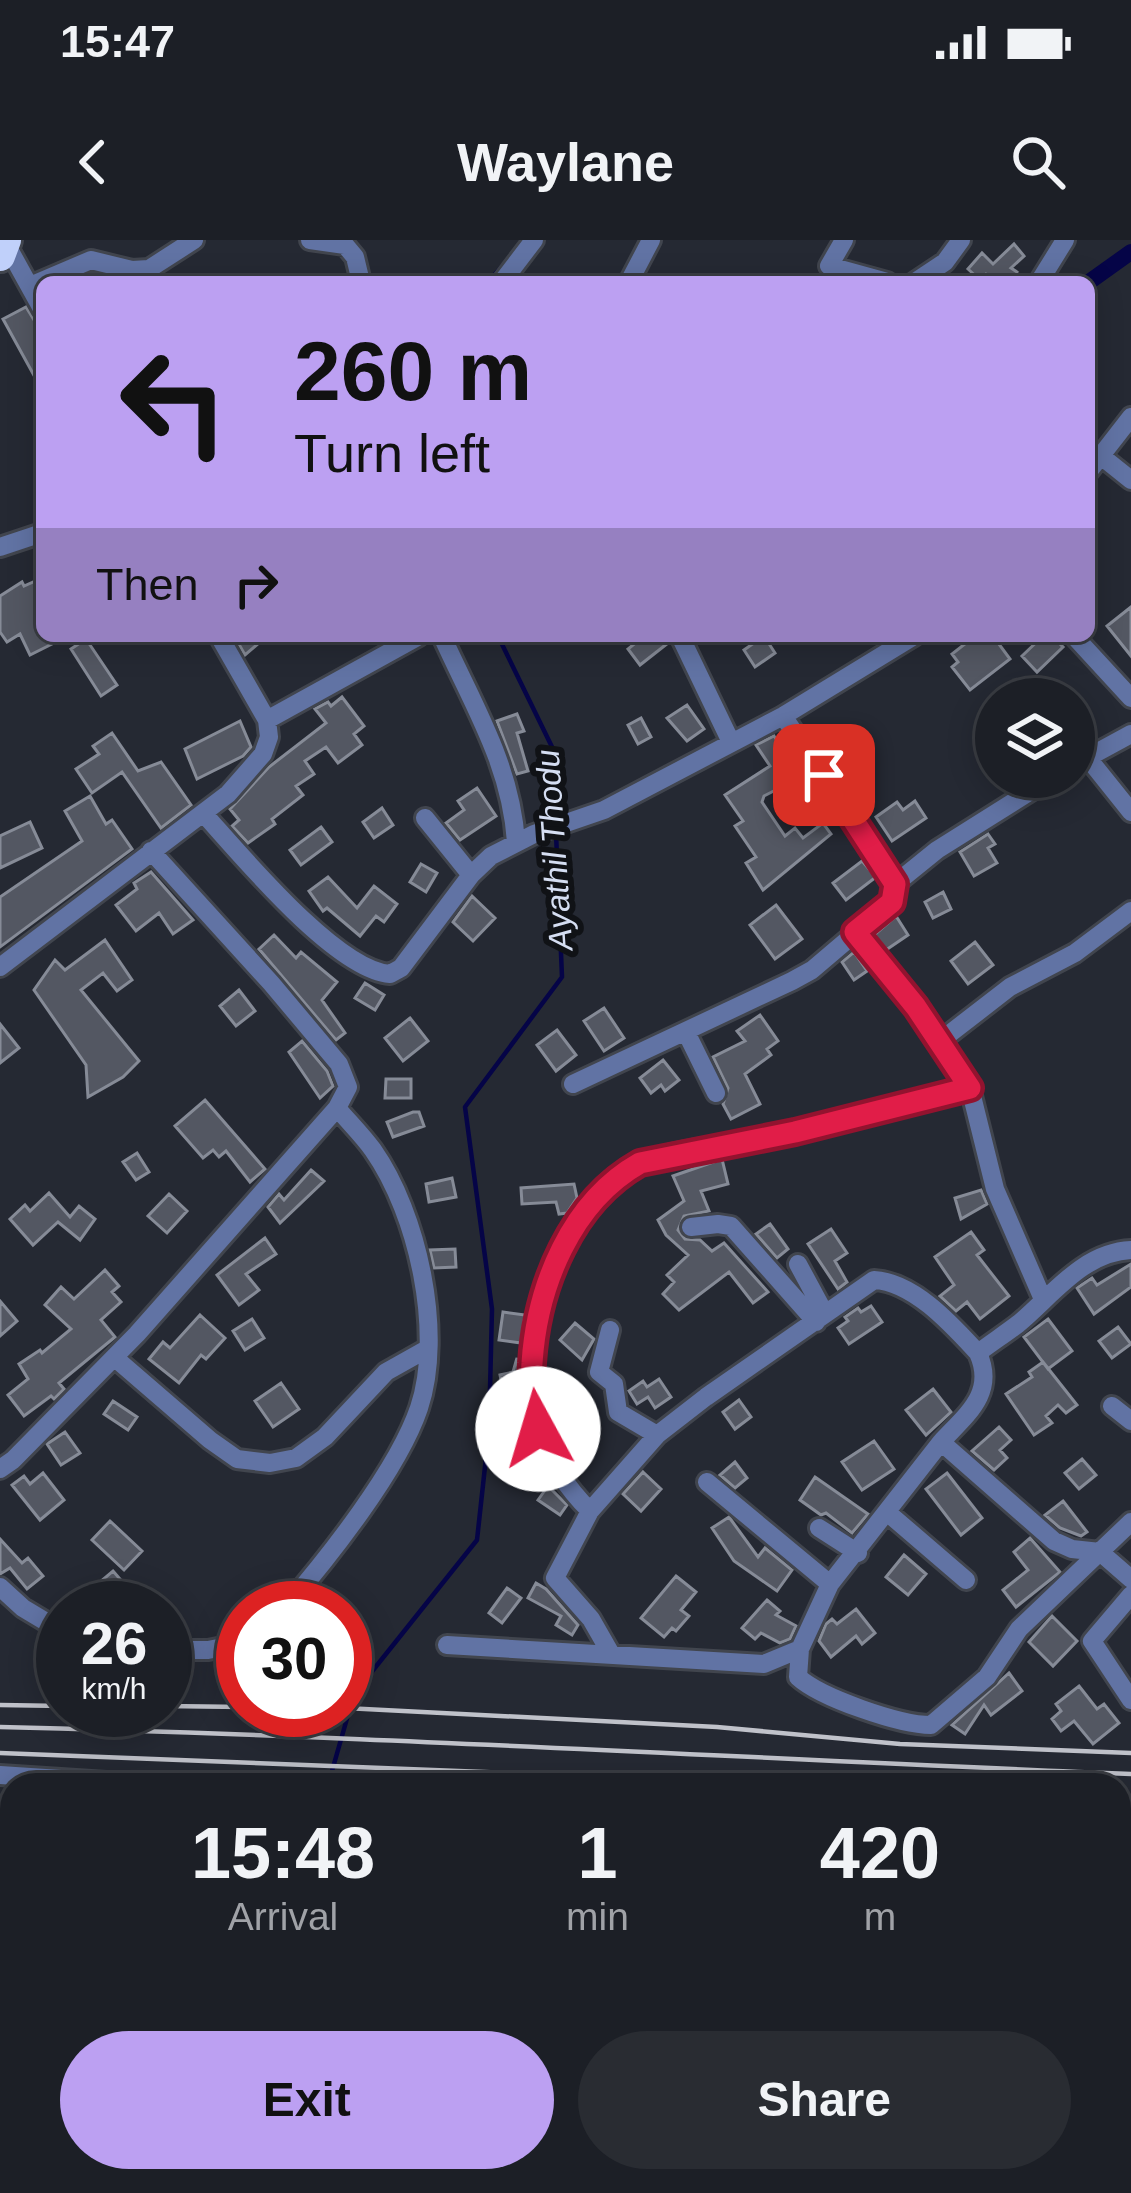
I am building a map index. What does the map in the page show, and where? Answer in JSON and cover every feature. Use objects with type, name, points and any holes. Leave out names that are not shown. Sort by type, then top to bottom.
[{"type":"street","points":[[53,276],[91,260],[149,269],[194,240]]},
{"type":"street","points":[[310,240],[345,245],[356,257],[360,276]]},
{"type":"street","points":[[509,276],[534,240]]},
{"type":"street","points":[[632,276],[651,240]]},
{"type":"street","points":[[844,240],[829,266],[865,276]]},
{"type":"street","points":[[924,276],[944,262],[961,240]]},
{"type":"street","points":[[1044,276],[1065,240]]},
{"type":"street","points":[[4,246],[36,298]]},
{"type":"street","points":[[30,286],[36,283]]},
{"type":"street","points":[[1131,417],[1095,464],[1131,480]]},
{"type":"street","points":[[0,547],[36,535]]},
{"type":"street","points":[[0,967],[204,814],[255,766],[269,737],[266,720],[222,642]]},
{"type":"street","points":[[266,720],[408,642]]},
{"type":"street","points":[[445,642],[502,763],[525,838]]},
{"type":"street","points":[[683,642],[730,740]]},
{"type":"street","points":[[204,814],[272,890],[343,951],[379,973],[390,974],[401,968],[471,875],[525,838],[604,810],[783,716],[904,642]]},
{"type":"street","points":[[1080,642],[1131,698]]},
{"type":"street","points":[[783,716],[895,884]]},
{"type":"street","points":[[1095,753],[1131,734]]},
{"type":"street","points":[[1095,775],[1131,812]]},
{"type":"street","points":[[572,1084],[812,970],[892,902],[895,884],[955,837],[1019,798]]},
{"type":"street","points":[[425,818],[471,875]]},
{"type":"street","points":[[0,1469],[115,1358],[337,1108],[348,1088],[338,1064],[272,983],[151,850]]},
{"type":"street","points":[[940,1042],[1010,987],[1075,953],[1131,911]]},
{"type":"street","points":[[855,932],[970,1088],[994,1190],[1042,1297]]},
{"type":"street","points":[[686,1032],[716,1093]]},
{"type":"street","points":[[590,1511],[563,1484],[549,1459],[538,1429],[531,1367],[537,1323],[556,1262],[602,1190],[640,1163],[795,1132],[970,1088]]},
{"type":"street","points":[[305,1581],[401,1444],[425,1387],[426,1298],[411,1229],[375,1153],[337,1108]]},
{"type":"street","points":[[691,1228],[731,1226],[821,1318]]},
{"type":"street","points":[[978,1353],[1021,1322],[1064,1279],[1114,1251],[1131,1250]]},
{"type":"street","points":[[798,1264],[821,1318]]},
{"type":"street","points":[[611,1654],[591,1619],[556,1578],[590,1511],[657,1436],[706,1396],[874,1280],[888,1281],[948,1321],[978,1353],[986,1370],[981,1393],[830,1585],[800,1649],[798,1677],[869,1712],[931,1725],[988,1677],[1019,1629],[1131,1522]]},
{"type":"street","points":[[610,1330],[599,1372],[614,1384],[618,1412],[657,1436]]},
{"type":"street","points":[[115,1358],[224,1450],[238,1459],[271,1462],[296,1457],[325,1437],[386,1372],[427,1349]]},
{"type":"street","points":[[1112,1406],[1131,1421]]},
{"type":"street","points":[[941,1442],[1054,1541],[1072,1550],[1100,1552],[1131,1579]]},
{"type":"street","points":[[706,1482],[830,1585]]},
{"type":"street","points":[[888,1513],[966,1580]]},
{"type":"street","points":[[819,1528],[858,1553]]},
{"type":"street","points":[[0,1587],[36,1616]]},
{"type":"street","points":[[1131,1595],[1092,1641],[1131,1700]]},
{"type":"street","points":[[447,1646],[764,1664],[800,1649]]},
{"type":"building","points":[[1014,244],[1024,256],[1011,268],[1015,276],[976,276],[968,269],[982,253],[993,264]]},
{"type":"building","points":[[26,307],[36,320],[36,379],[3,319]]},
{"type":"building","points":[[36,581],[36,642],[56,642],[30,655],[20,634],[7,642],[0,632],[0,596],[22,582],[24,586]]},
{"type":"building","points":[[1131,607],[1131,656],[1107,626]]},
{"type":"building","points":[[88,642],[117,685],[101,696],[71,649]]},
{"type":"building","points":[[238,642],[260,642],[245,655]]},
{"type":"building","points":[[637,642],[668,642],[640,665],[628,649]]},
{"type":"building","points":[[755,642],[768,642],[775,653],[755,667],[744,650]]},
{"type":"building","points":[[967,642],[997,642],[1010,659],[985,678],[975,678],[970,690],[952,667],[958,662],[952,654]]},
{"type":"building","points":[[1037,642],[1058,642],[1063,647],[1037,672],[1022,656]]},
{"type":"building","points":[[342,697],[364,726],[354,734],[362,745],[338,763],[326,747],[305,761],[314,774],[296,786],[303,795],[248,843],[232,826],[239,820],[230,809],[269,767],[326,723],[315,709],[328,702],[331,706]]},
{"type":"building","points":[[687,705],[704,729],[687,741],[667,718]]},
{"type":"building","points":[[517,714],[524,731],[517,733],[528,771],[517,774],[497,721]]},
{"type":"building","points":[[641,718],[651,737],[638,744],[628,725]]},
{"type":"building","points":[[240,721],[251,747],[243,756],[197,779],[185,749]]},
{"type":"building","points":[[112,733],[138,771],[161,762],[191,805],[161,828],[122,772],[92,793],[76,769],[99,754],[93,746]]},
{"type":"building","points":[[774,736],[785,752],[780,755],[793,781],[764,796],[762,802],[785,836],[795,828],[803,838],[823,823],[831,834],[763,890],[746,863],[756,857],[735,826],[743,821],[725,795],[770,766],[756,745]]},
{"type":"building","points":[[477,788],[496,816],[460,840],[446,823],[464,810],[458,801]]},
{"type":"building","points":[[90,796],[106,824],[112,820],[132,849],[0,947],[0,897],[82,841],[65,811]]},
{"type":"building","points":[[915,801],[926,818],[892,841],[876,817],[897,802],[903,810]]},
{"type":"building","points":[[382,808],[393,825],[374,838],[363,822]]},
{"type":"building","points":[[30,822],[42,848],[0,868],[0,836]]},
{"type":"building","points":[[321,827],[332,842],[301,865],[290,850]]},
{"type":"building","points":[[988,834],[995,844],[988,848],[997,863],[974,876],[960,852]]},
{"type":"building","points":[[862,861],[876,877],[846,900],[833,883]]},
{"type":"building","points":[[421,864],[437,873],[426,892],[410,882]]},
{"type":"building","points":[[151,872],[193,920],[173,934],[159,913],[136,931],[116,905],[137,889],[134,883]]},
{"type":"building","points":[[328,877],[357,908],[374,886],[397,904],[384,922],[376,916],[360,936],[327,908],[323,911],[309,891]]},
{"type":"building","points":[[943,892],[951,909],[933,918],[925,902]]},
{"type":"building","points":[[472,896],[495,918],[473,941],[453,922]]},
{"type":"building","points":[[776,905],[802,939],[775,959],[750,925]]},
{"type":"building","points":[[896,916],[908,935],[886,950],[874,935]]},
{"type":"building","points":[[274,935],[296,958],[301,952],[337,982],[322,1000],[345,1033],[336,1040],[259,949]]},
{"type":"building","points":[[105,940],[132,980],[117,991],[103,973],[81,990],[139,1061],[123,1077],[88,1097],[86,1065],[34,990],[55,960],[65,970]]},
{"type":"building","points":[[975,942],[993,965],[968,984],[951,961]]},
{"type":"building","points":[[854,952],[867,971],[854,980],[842,962]]},
{"type":"building","points":[[365,983],[384,995],[375,1010],[355,998]]},
{"type":"building","points":[[239,990],[255,1011],[236,1026],[220,1006]]},
{"type":"building","points":[[604,1008],[624,1038],[604,1051],[584,1021]]},
{"type":"building","points":[[760,1015],[778,1041],[767,1049],[771,1055],[745,1074],[760,1104],[731,1119],[723,1104],[728,1088],[713,1057],[745,1041],[737,1031]]},
{"type":"building","points":[[410,1018],[428,1041],[403,1061],[385,1038]]},
{"type":"building","points":[[0,1024],[19,1048],[0,1063]]},
{"type":"building","points":[[557,1030],[576,1055],[556,1071],[537,1045]]},
{"type":"building","points":[[302,1041],[333,1086],[320,1098],[289,1052]]},
{"type":"building","points":[[663,1060],[679,1080],[665,1091],[661,1085],[651,1093],[640,1078]]},
{"type":"building","points":[[386,1079],[411,1079],[411,1098],[385,1098]]},
{"type":"building","points":[[205,1100],[265,1169],[250,1182],[226,1151],[219,1157],[213,1150],[203,1158],[175,1126]]},
{"type":"building","points":[[419,1112],[424,1126],[393,1137],[387,1122]]},
{"type":"building","points":[[137,1153],[149,1172],[136,1180],[123,1162]]},
{"type":"building","points":[[722,1159],[728,1184],[701,1191],[709,1211],[684,1216],[678,1230],[685,1239],[700,1240],[712,1251],[724,1243],[768,1292],[753,1303],[729,1272],[679,1310],[663,1294],[674,1282],[667,1275],[688,1255],[666,1235],[658,1220],[684,1201],[673,1176]]},
{"type":"building","points":[[311,1170],[324,1181],[280,1223],[268,1207],[279,1194],[284,1200]]},
{"type":"building","points":[[452,1178],[456,1197],[429,1202],[426,1184]]},
{"type":"building","points":[[574,1184],[577,1198],[567,1213],[559,1214],[556,1202],[522,1204],[521,1188]]},
{"type":"building","points":[[981,1190],[987,1204],[961,1219],[955,1198]]},
{"type":"building","points":[[49,1193],[70,1217],[79,1206],[95,1219],[80,1240],[58,1222],[33,1245],[10,1219],[25,1205],[30,1211]]},
{"type":"building","points":[[169,1194],[187,1211],[167,1233],[148,1216]]},
{"type":"building","points":[[770,1224],[788,1249],[777,1258],[756,1234]]},
{"type":"building","points":[[831,1229],[847,1253],[835,1261],[847,1282],[838,1289],[808,1244]]},
{"type":"building","points":[[971,1232],[984,1250],[977,1255],[1009,1296],[980,1319],[967,1302],[956,1311],[940,1296],[954,1285],[935,1257]]},
{"type":"building","points":[[265,1238],[276,1254],[246,1274],[259,1290],[239,1305],[217,1275]]},
{"type":"building","points":[[455,1249],[456,1267],[434,1268],[430,1250]]},
{"type":"building","points":[[1131,1264],[1131,1287],[1094,1314],[1077,1288],[1092,1278],[1097,1285]]},
{"type":"building","points":[[105,1270],[119,1286],[112,1292],[121,1302],[101,1320],[115,1337],[59,1383],[64,1389],[54,1399],[51,1396],[24,1416],[8,1395],[28,1379],[19,1364],[42,1353],[71,1329],[45,1305],[61,1287],[74,1299]]},
{"type":"building","points":[[0,1301],[17,1321],[0,1336]]},
{"type":"building","points":[[871,1306],[882,1322],[849,1344],[838,1328],[858,1308],[861,1312]]},
{"type":"building","points":[[503,1312],[525,1315],[521,1343],[499,1340]]},
{"type":"building","points":[[200,1315],[225,1338],[206,1359],[201,1355],[179,1383],[149,1359],[163,1342],[170,1348]]},
{"type":"building","points":[[252,1319],[264,1338],[245,1350],[233,1331]]},
{"type":"building","points":[[1048,1319],[1072,1351],[1048,1369],[1024,1337]]},
{"type":"building","points":[[575,1323],[594,1339],[582,1360],[560,1340]]},
{"type":"building","points":[[1118,1327],[1131,1344],[1112,1358],[1099,1341]]},
{"type":"building","points":[[517,1358],[524,1437],[502,1433],[510,1390],[503,1391],[500,1375],[513,1372]]},
{"type":"building","points":[[1043,1362],[1077,1405],[1066,1413],[1058,1405],[1046,1416],[1052,1423],[1034,1435],[1006,1394],[1032,1377],[1029,1372]]},
{"type":"building","points":[[659,1379],[671,1397],[655,1408],[648,1397],[637,1404],[629,1391],[643,1381],[647,1387]]},
{"type":"building","points":[[281,1383],[299,1409],[273,1427],[255,1401]]},
{"type":"building","points":[[933,1389],[951,1412],[926,1435],[906,1410]]},
{"type":"building","points":[[547,1394],[568,1394],[568,1414],[550,1413]]},
{"type":"building","points":[[739,1400],[751,1417],[735,1429],[723,1412]]},
{"type":"building","points":[[113,1401],[137,1417],[128,1430],[104,1414]]},
{"type":"building","points":[[999,1427],[1011,1440],[1000,1450],[1007,1458],[994,1470],[972,1451]]},
{"type":"building","points":[[65,1432],[80,1453],[61,1465],[47,1444]]},
{"type":"building","points":[[874,1441],[894,1469],[862,1490],[842,1462]]},
{"type":"building","points":[[1082,1459],[1096,1475],[1079,1489],[1065,1473]]},
{"type":"building","points":[[735,1462],[747,1478],[735,1488],[720,1475]]},
{"type":"building","points":[[643,1472],[661,1489],[641,1511],[623,1494]]},
{"type":"building","points":[[43,1473],[64,1500],[40,1520],[12,1485],[24,1476],[30,1484]]},
{"type":"building","points":[[947,1473],[982,1518],[961,1535],[926,1489]]},
{"type":"building","points":[[815,1477],[868,1514],[852,1533],[800,1500]]},
{"type":"building","points":[[548,1486],[567,1505],[560,1515],[538,1500]]},
{"type":"building","points":[[1063,1501],[1087,1532],[1081,1536],[1060,1528],[1045,1515]]},
{"type":"building","points":[[729,1517],[758,1557],[765,1548],[792,1570],[777,1591],[734,1561],[712,1528]]},
{"type":"building","points":[[110,1521],[142,1551],[124,1570],[92,1540]]},
{"type":"building","points":[[1030,1538],[1060,1572],[1016,1607],[1003,1590],[1028,1570],[1014,1552]]},
{"type":"building","points":[[0,1539],[22,1563],[28,1558],[43,1576],[27,1589],[10,1568],[0,1574]]},
{"type":"building","points":[[904,1555],[926,1574],[908,1595],[886,1577]]},
{"type":"building","points":[[113,1571],[122,1581],[101,1581]]},
{"type":"building","points":[[676,1576],[696,1592],[681,1610],[689,1616],[664,1637],[641,1618]]},
{"type":"building","points":[[536,1583],[578,1625],[572,1635],[556,1625],[561,1616],[528,1598]]},
{"type":"building","points":[[507,1588],[521,1598],[502,1623],[489,1613]]},
{"type":"building","points":[[767,1600],[780,1611],[776,1615],[796,1626],[790,1639],[780,1643],[761,1633],[755,1639],[742,1628]]},
{"type":"building","points":[[856,1609],[875,1633],[862,1644],[856,1636],[831,1657],[819,1641],[826,1624],[832,1619],[837,1624]]},
{"type":"building","points":[[1052,1616],[1077,1641],[1053,1666],[1029,1642]]},
{"type":"building","points":[[1009,1673],[1022,1691],[991,1715],[984,1705],[965,1734],[952,1725]]},
{"type":"building","points":[[1079,1686],[1097,1709],[1104,1704],[1119,1723],[1093,1744],[1074,1721],[1061,1731],[1052,1719],[1061,1711],[1056,1704]]},
{"type":"waterway","points":[[1095,278],[1131,252]]},
{"type":"waterway","points":[[493,276],[506,262]]},
{"type":"waterway","name":"Ayathil Thodu","points":[[501,642],[553,749],[556,822]]},
{"type":"waterway","name":"Ayathil Thodu","points":[[331,1773],[354,1694],[477,1540],[489,1430],[492,1309],[465,1107],[562,977],[556,833]]},
{"type":"railway","points":[[0,1705],[36,1706]]},
{"type":"railway","points":[[192,1706],[216,1707]]},
{"type":"railway","points":[[372,1709],[717,1727],[900,1744],[1131,1753]]},
{"type":"railway","points":[[0,1727],[1109,1773]]},
{"type":"railway","points":[[0,1753],[511,1773]]},
{"type":"route","points":[[538,1429],[531,1367],[548,1282],[564,1243],[587,1208],[620,1175],[640,1163],[795,1132],[970,1088],[916,1007],[855,932],[892,902],[895,884],[824,775]]}]
